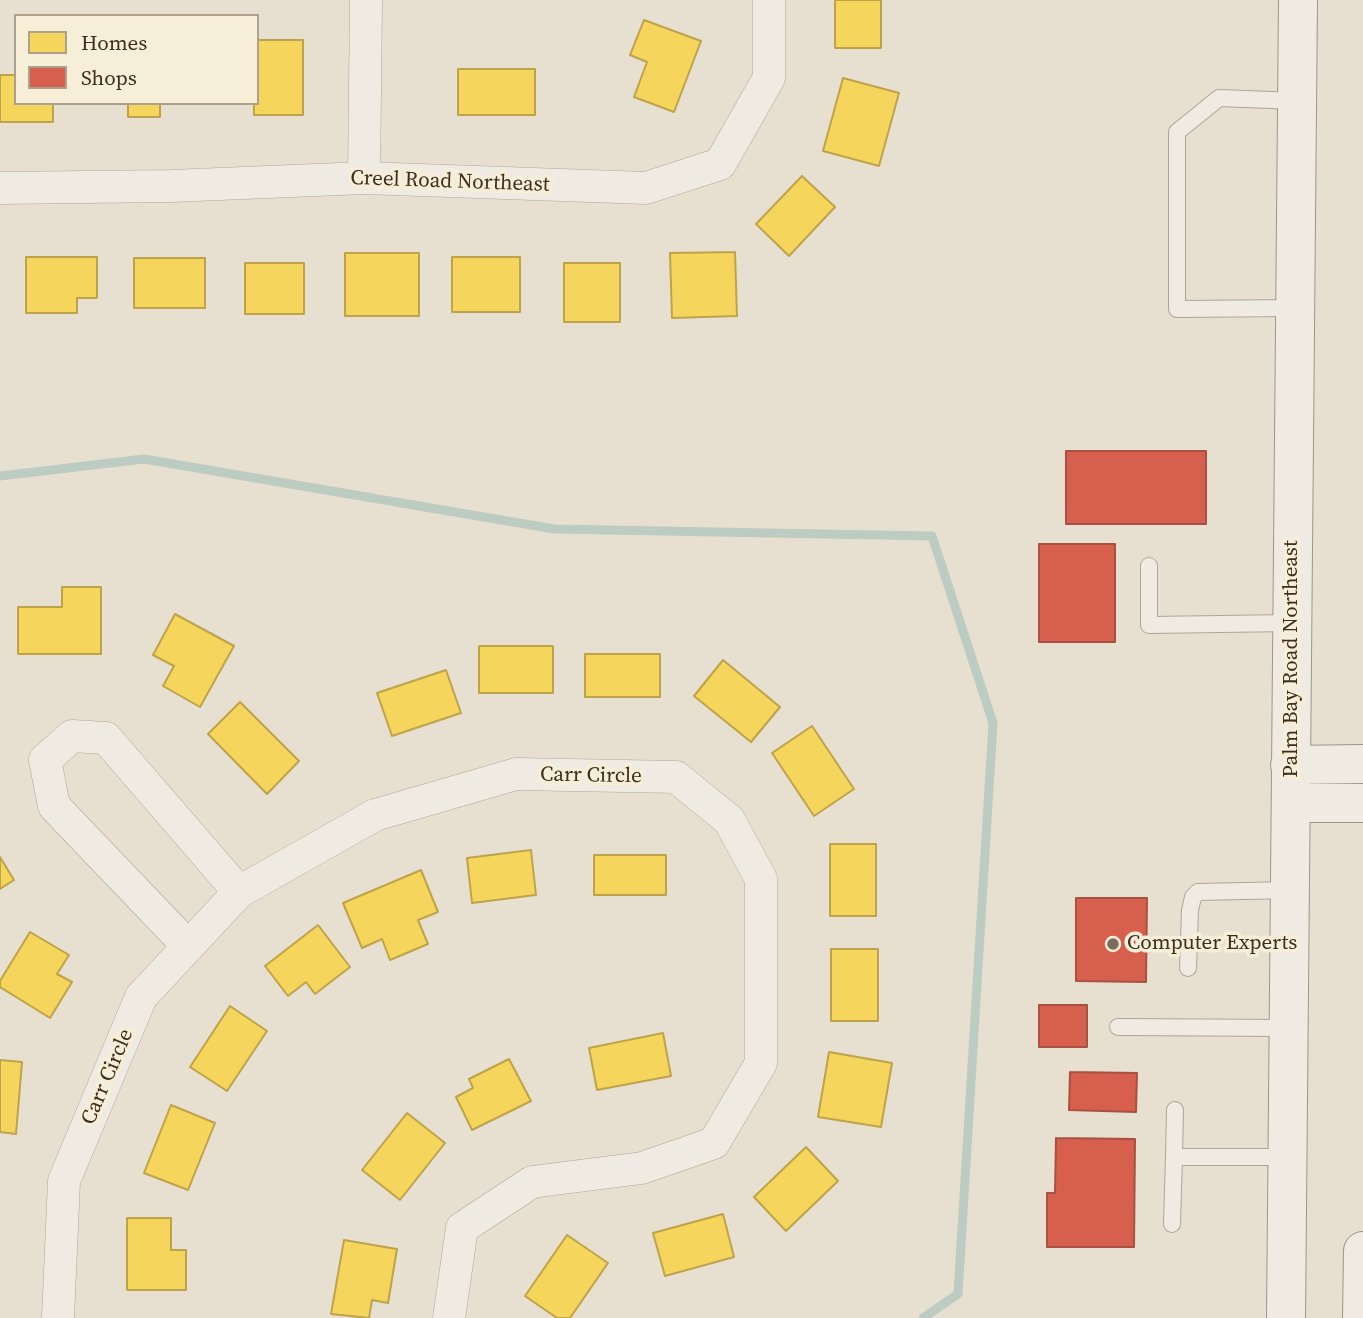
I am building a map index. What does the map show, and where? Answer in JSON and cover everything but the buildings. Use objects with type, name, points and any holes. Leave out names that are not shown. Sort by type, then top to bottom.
[{"type":"main road","name":"Palm Bay Road Northeast","points":[[1286,1318],[1298,0]]},
{"type":"main road","points":[[1290,765],[1363,764]]},
{"type":"main road","points":[[1292,803],[1363,803]]},
{"type":"main road","points":[[1362,1318],[1363,1251]]},
{"type":"street","points":[[364,178],[366,0]]},
{"type":"street","name":"Creel Road Northeast","points":[[0,188],[171,186],[364,178],[646,188],[720,164],[769,78],[769,0]]},
{"type":"street","points":[[188,946],[54,806],[45,760],[72,736],[106,738],[239,892]]},
{"type":"street","name":"Carr Circle","points":[[58,1318],[64,1181],[141,997],[239,892],[375,814],[516,774],[676,778],[729,820],[761,879],[761,1063],[714,1143],[642,1168],[532,1182],[462,1228],[449,1318]]},
{"type":"lane","points":[[1295,308],[1177,309],[1177,132],[1219,98],[1297,101]]},
{"type":"lane","points":[[1149,566],[1150,625],[1292,623]]},
{"type":"lane","points":[[1188,968],[1190,910],[1193,897],[1198,892],[1291,890]]},
{"type":"lane","points":[[1118,1027],[1289,1028]]},
{"type":"lane","points":[[1172,1224],[1175,1110]]},
{"type":"lane","points":[[1174,1157],[1288,1157]]},
{"type":"waterway","points":[[0,476],[144,459],[554,529],[932,536],[993,723],[958,1294],[923,1318]]},
{"type":"place","name":"Computer Experts","points":[[1113,944]]}]
